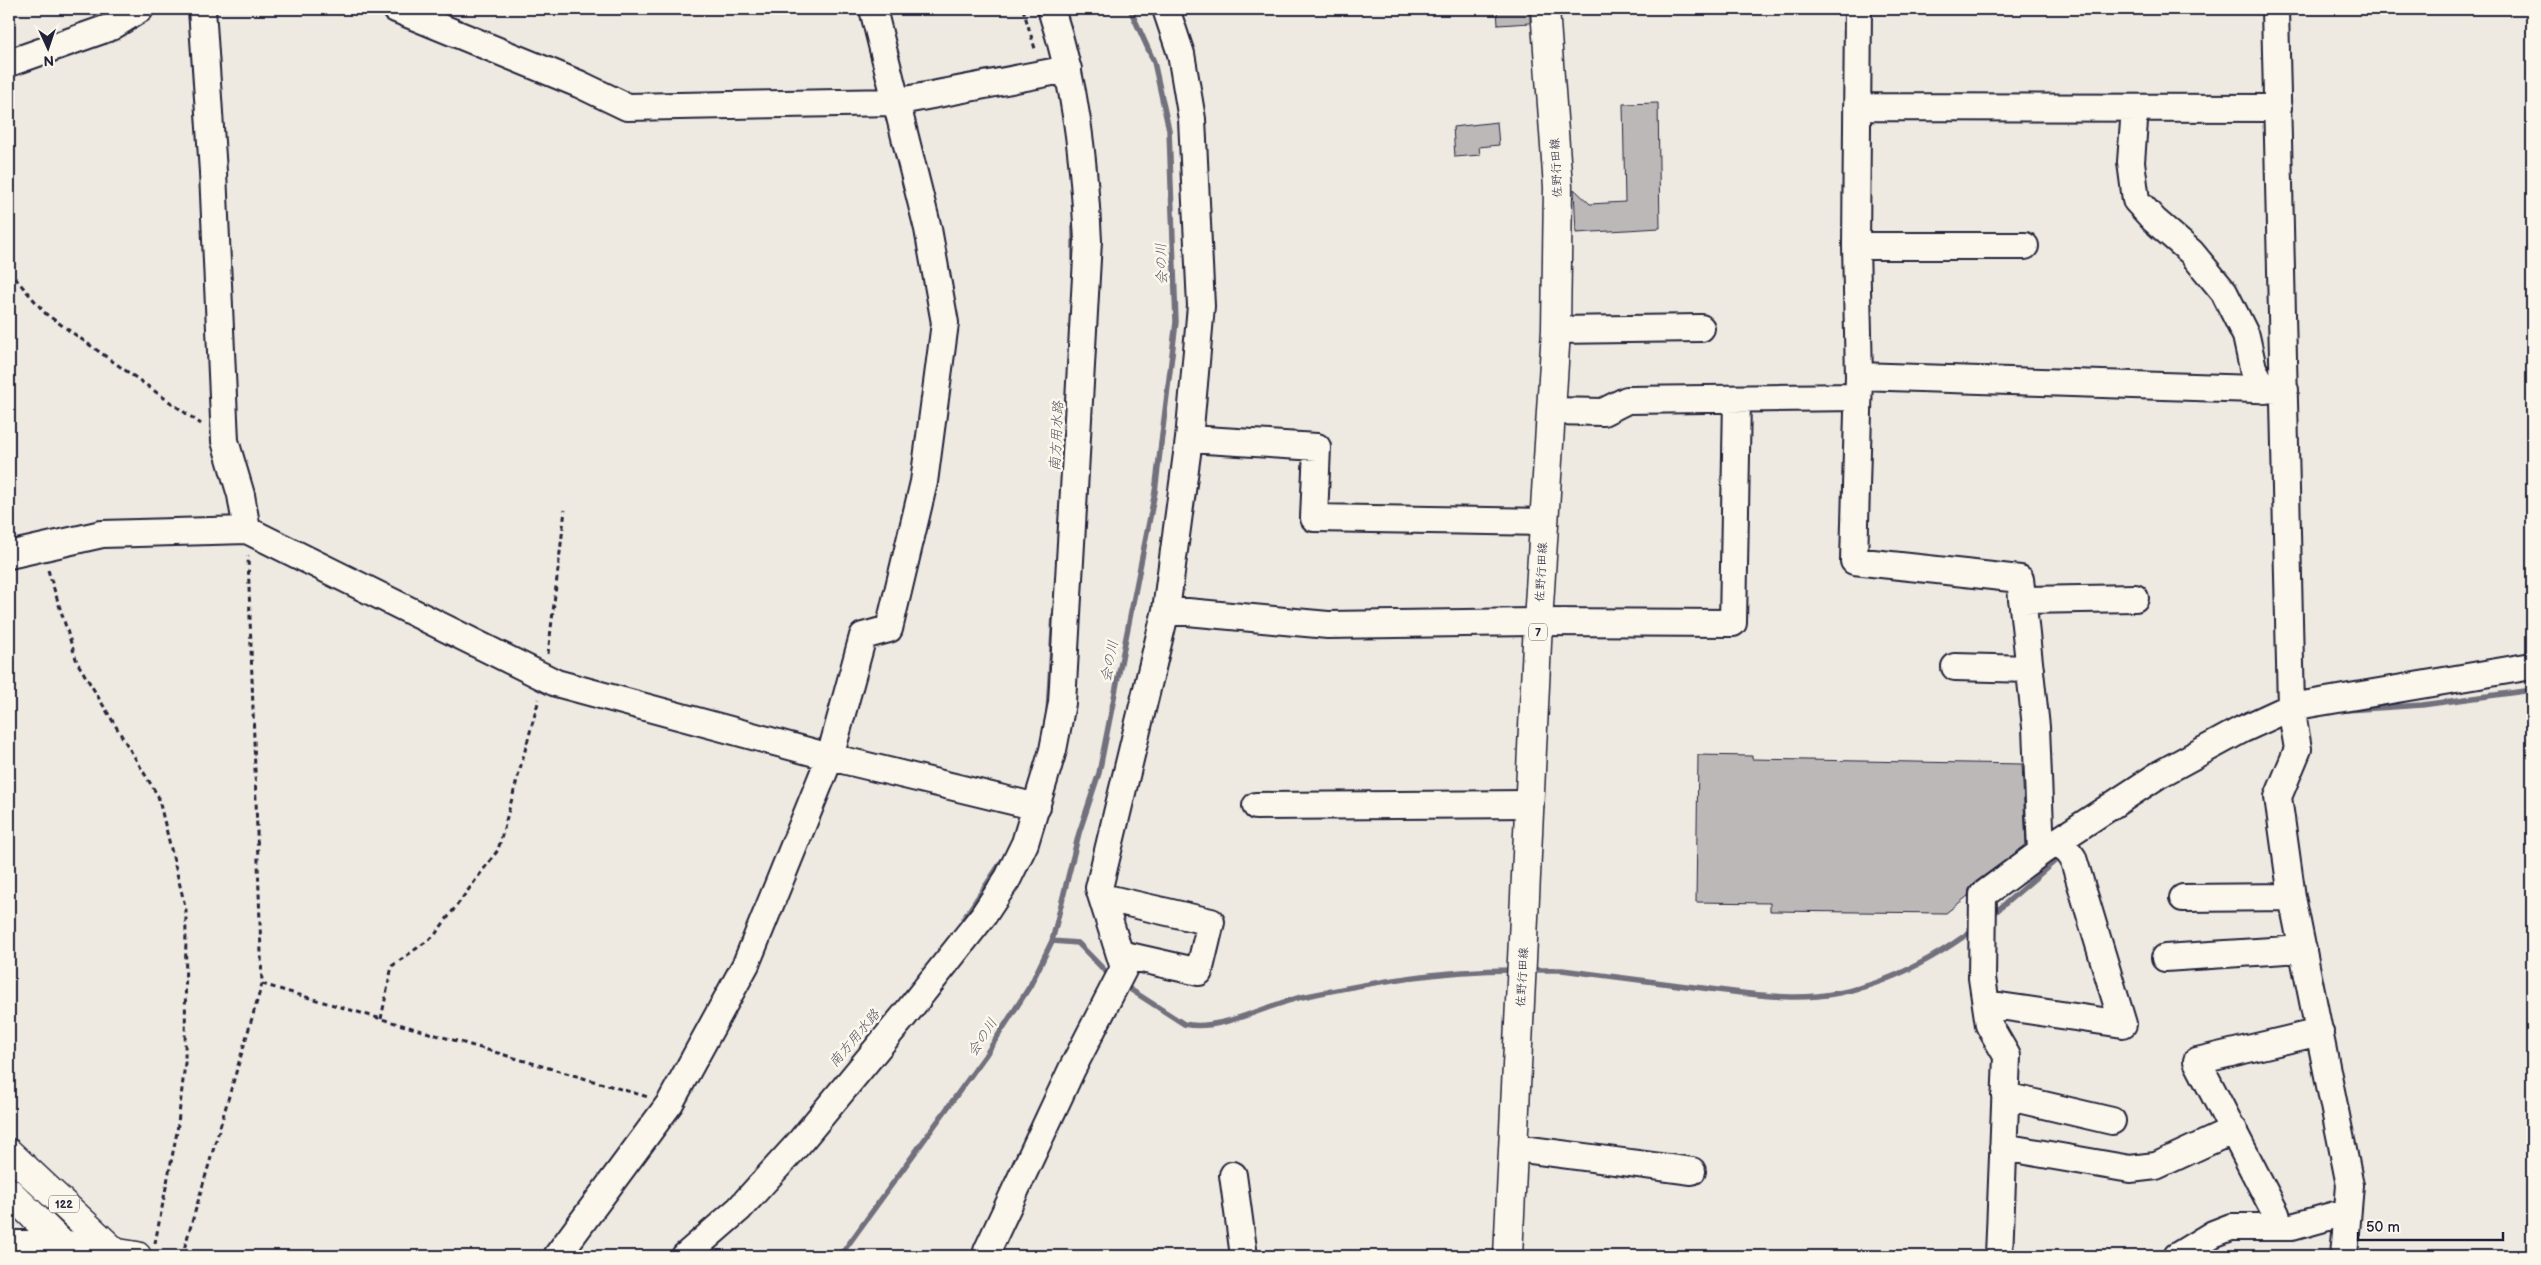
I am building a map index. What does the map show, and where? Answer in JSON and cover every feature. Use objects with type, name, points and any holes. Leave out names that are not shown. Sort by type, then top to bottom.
[{"type":"main road","name":"佐野行田線","points":[[1508,1256],[1538,622],[1556,330],[1558,187],[1545,9]]},
{"type":"main road","name":"122","points":[[9,1153],[131,1253]]},
{"type":"main road","name":"122","points":[[9,1192],[68,1250]]},
{"type":"main road","points":[[68,1250],[131,1253]]},
{"type":"street","points":[[9,63],[111,27],[140,9]]},
{"type":"street","points":[[202,9],[213,172],[225,440],[241,495],[247,530]]},
{"type":"street","points":[[396,9],[579,84],[627,107],[895,102],[1068,69]]},
{"type":"street","points":[[557,1256],[670,1103],[746,964],[830,757],[862,636],[889,630],[924,482],[945,323],[928,229],[873,9]]},
{"type":"street","points":[[685,1256],[739,1209],[799,1144],[982,916],[1008,878],[1025,843],[1037,807],[1062,702],[1088,241],[1084,173],[1076,105],[1051,9]]},
{"type":"street","points":[[987,1256],[987,1251],[1068,1078],[1124,968],[1099,888],[1166,610],[1189,440],[1201,306],[1192,118],[1181,54],[1166,9]]},
{"type":"street","points":[[1858,9],[1856,246],[1859,386],[1854,561],[2020,579],[2050,846]]},
{"type":"street","points":[[2275,9],[2278,108],[2275,390],[2292,715],[2298,749],[2278,797],[2292,897],[2350,1185],[2344,1256]]},
{"type":"street","points":[[1857,107],[2278,108]]},
{"type":"street","points":[[2135,108],[2131,162],[2136,200],[2191,252],[2224,292],[2246,336],[2253,368],[2275,390]]},
{"type":"street","points":[[1856,246],[2025,246]]},
{"type":"street","points":[[1556,330],[1701,328]]},
{"type":"street","points":[[1551,412],[1603,412],[1627,400],[1737,399],[1859,386],[2275,390]]},
{"type":"street","points":[[1166,610],[1328,625],[1538,622],[1733,623],[1737,399]]},
{"type":"street","points":[[1189,440],[1317,447],[1314,518],[1544,522]]},
{"type":"street","points":[[9,555],[102,534],[247,530],[556,682],[830,757],[1037,807]]},
{"type":"street","points":[[2022,600],[2135,598]]},
{"type":"street","points":[[1999,1256],[2007,1056],[1988,1024],[1982,978],[1983,895],[2050,846],[2160,774],[2241,730],[2292,715],[2532,666]]},
{"type":"street","points":[[1955,667],[2030,669]]},
{"type":"street","points":[[1256,806],[1530,804]]},
{"type":"street","points":[[1986,1004],[2123,1024],[2073,858],[2050,846]]},
{"type":"street","points":[[1102,897],[1211,922],[1199,972],[1120,954]]},
{"type":"street","points":[[2183,898],[2292,897]]},
{"type":"street","points":[[2165,958],[2302,949]]},
{"type":"street","points":[[2280,1227],[2276,1214],[2234,1130],[2196,1062],[2320,1032]]},
{"type":"street","points":[[2005,1096],[2112,1121]]},
{"type":"street","points":[[2003,1147],[2130,1169],[2156,1166],[2234,1130]]},
{"type":"street","points":[[1514,1148],[1692,1171]]},
{"type":"street","points":[[1233,1175],[1244,1256]]},
{"type":"street","points":[[2177,1256],[2206,1237],[2231,1226],[2292,1226],[2335,1215],[2347,1215]]},
{"type":"street","points":[[9,1244],[68,1250]]},
{"type":"path","points":[[1022,9],[1043,74]]},
{"type":"path","points":[[9,271],[46,314],[225,440]]},
{"type":"path","points":[[381,1019],[392,966],[434,936],[498,850],[545,677],[565,510]]},
{"type":"path","points":[[182,1256],[262,984],[247,530]]},
{"type":"path","points":[[42,548],[77,662],[158,796],[186,910],[185,1063],[176,1132],[131,1253]]},
{"type":"path","points":[[262,984],[670,1103]]},
{"type":"building","points":[[1497,9],[1530,9],[1530,23],[1498,25]]},
{"type":"building","points":[[1658,103],[1660,228],[1576,233],[1574,189],[1590,204],[1625,202],[1623,104]]},
{"type":"building","points":[[1497,122],[1499,145],[1479,147],[1480,155],[1455,157],[1453,127]]},
{"type":"building","points":[[1698,755],[1752,756],[1752,759],[2022,764],[2026,845],[1974,883],[1969,889],[1968,896],[1946,913],[1770,911],[1770,903],[1696,902]]},
{"type":"waterway","name":"会の川","points":[[840,1256],[985,1056],[1030,986],[1052,941],[1079,833],[1099,773],[1155,492],[1176,322],[1169,130],[1154,62],[1130,9]]},
{"type":"waterway","name":"南方用水路","points":[[1074,223],[1074,259]]},
{"type":"waterway","name":"南方用水路","points":[[1048,713],[1054,615]]},
{"type":"waterway","points":[[2346,710],[2422,705],[2532,690]]},
{"type":"waterway","points":[[1992,915],[2062,855]]},
{"type":"waterway","name":"南方用水路","points":[[963,920],[1002,861]]},
{"type":"waterway","points":[[1529,970],[1562,970],[1758,995],[1783,997],[1820,996],[1867,986],[1890,977],[1934,956],[1974,929]]},
{"type":"waterway","points":[[1052,941],[1078,943],[1112,978]]},
{"type":"waterway","points":[[1122,984],[1184,1024],[1198,1025],[1228,1021],[1302,997],[1355,986],[1460,972],[1514,970]]}]
